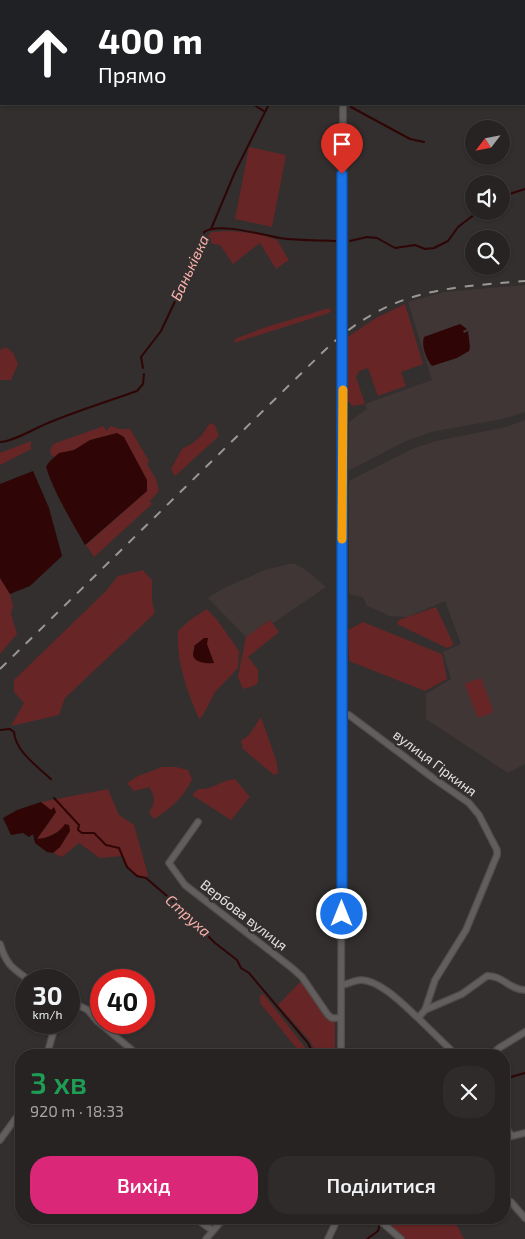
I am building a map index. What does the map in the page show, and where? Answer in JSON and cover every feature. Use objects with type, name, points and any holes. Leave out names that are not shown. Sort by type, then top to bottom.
[{"type":"street","points":[[341,1049],[343,417],[341,312],[343,105]]},
{"type":"street","name":"вулиця Гіркиня","points":[[341,713],[349,715],[433,778],[470,803],[479,815],[497,850],[497,855],[466,930],[435,980],[425,1010],[418,1018]]},
{"type":"street","name":"Вербова вулиця","points":[[198,822],[169,863],[185,885],[292,968],[302,977],[328,1015],[332,1018],[341,1018]]},
{"type":"street","points":[[0,944],[5,959],[15,970]]},
{"type":"street","points":[[425,1010],[462,994],[487,976],[500,978],[518,990],[525,990]]},
{"type":"street","points":[[342,985],[362,980],[368,981],[394,996],[450,1049]]},
{"type":"street","points":[[80,1006],[88,1010],[97,1021],[131,1049]]},
{"type":"street","points":[[498,1049],[525,1032]]},
{"type":"street","points":[[49,1049],[53,1034]]},
{"type":"street","points":[[0,1140],[15,1119]]},
{"type":"street","points":[[511,1135],[525,1133]]},
{"type":"street","points":[[510,1201],[525,1218]]},
{"type":"street","points":[[203,1224],[212,1230]]},
{"type":"street","points":[[206,1239],[218,1224]]},
{"type":"street","points":[[328,1239],[335,1224]]},
{"type":"street","points":[[384,1224],[401,1239]]},
{"type":"shaded area","points":[[249,147],[286,155],[272,227],[235,219]]},
{"type":"shaded area","points":[[230,231],[260,234],[277,240],[289,260],[276,269],[260,243],[233,264],[220,245],[213,244],[207,238],[211,232]]},
{"type":"shaded area","points":[[525,285],[525,412],[502,419],[431,432],[404,442],[348,471],[349,422],[367,409],[365,404],[432,380],[408,302],[444,292]]},
{"type":"shaded area","points":[[405,304],[423,364],[401,372],[406,386],[378,396],[368,368],[359,371],[356,377],[365,404],[353,406],[347,400],[346,338],[376,318]]},
{"type":"shaded area","points":[[329,308],[331,311],[329,313],[234,343],[235,339],[263,328]]},
{"type":"shaded area","points":[[460,324],[467,329],[463,331],[464,333],[468,331],[469,351],[457,358],[432,366],[425,352],[424,337]]},
{"type":"shaded area","points":[[6,347],[13,353],[18,364],[11,380],[0,380],[0,350]]},
{"type":"shaded area","points":[[525,420],[525,764],[508,773],[426,719],[426,694],[451,679],[443,652],[461,644],[445,601],[407,617],[390,616],[367,606],[363,597],[351,595],[349,592],[349,481],[412,449],[436,441],[506,427]]},
{"type":"shaded area","points":[[210,423],[215,425],[219,436],[175,476],[171,469],[182,449],[202,435]]},
{"type":"shaded area","points":[[104,426],[106,431],[111,426],[120,429],[130,429],[149,461],[147,464],[156,479],[159,491],[150,501],[152,504],[94,557],[86,545],[147,491],[99,438],[55,457],[51,455],[50,450],[53,444]]},
{"type":"shaded area","points":[[117,433],[124,437],[147,480],[147,491],[85,545],[59,497],[46,467],[59,453],[74,450],[90,440]]},
{"type":"shaded area","points":[[31,441],[31,449],[0,465],[0,453]]},
{"type":"shaded area","points":[[33,471],[49,508],[62,556],[30,586],[10,594],[0,578],[0,484]]},
{"type":"shaded area","points":[[295,564],[306,570],[326,587],[273,623],[270,620],[246,637],[208,598],[222,589],[265,570]]},
{"type":"shaded area","points":[[143,570],[152,580],[152,601],[155,613],[65,698],[59,715],[11,726],[24,703],[14,692],[14,680],[106,591],[118,576]]},
{"type":"shaded area","points":[[0,578],[10,594],[13,605],[11,614],[17,634],[0,654]]},
{"type":"shaded area","points":[[436,607],[454,645],[447,648],[397,624],[399,620]]},
{"type":"shaded area","points":[[207,609],[239,651],[238,668],[215,692],[199,719],[181,665],[178,631],[190,620]]},
{"type":"shaded area","points":[[270,620],[279,632],[248,657],[258,670],[258,682],[254,686],[243,689],[238,677],[246,637]]},
{"type":"shaded area","points":[[363,622],[442,654],[447,679],[425,691],[349,661],[348,630]]},
{"type":"shaded area","points":[[204,638],[208,638],[207,644],[214,663],[201,662],[194,657],[194,646]]},
{"type":"shaded area","points":[[481,678],[493,710],[490,714],[478,718],[465,685]]},
{"type":"shaded area","points":[[261,717],[277,763],[278,773],[274,775],[243,749],[241,741],[249,735]]},
{"type":"shaded area","points":[[162,767],[176,767],[188,770],[192,779],[186,791],[176,802],[154,819],[149,813],[154,800],[149,787],[134,791],[127,783],[138,776]]},
{"type":"shaded area","points":[[235,779],[250,797],[231,820],[192,795],[198,789],[208,788]]},
{"type":"shaded area","points":[[108,789],[119,815],[134,825],[148,875],[146,878],[131,870],[122,856],[100,858],[79,843],[62,857],[53,853],[64,839],[60,831],[43,839],[36,838],[56,812],[51,811],[41,802]]},
{"type":"shaded area","points":[[41,802],[51,810],[54,807],[56,812],[37,839],[53,834],[65,824],[69,825],[70,831],[60,847],[53,853],[47,852],[35,843],[33,834],[29,837],[23,833],[11,835],[3,818],[17,810]]},
{"type":"shaded area","points":[[301,981],[335,1022],[335,1049],[314,1049],[311,1042],[278,1005]]},
{"type":"shaded area","points":[[260,994],[264,995],[306,1049],[297,1049],[260,1003]]},
{"type":"shaded area","points":[[390,1224],[456,1224],[464,1239],[406,1239]]},
{"type":"waterway","points":[[211,229],[235,172],[265,112],[254,105]]},
{"type":"waterway","points":[[265,112],[268,105]]},
{"type":"waterway","points":[[351,107],[410,139],[424,142]]},
{"type":"waterway","name":"Баньківка","points":[[510,194],[525,189]]},
{"type":"waterway","name":"Баньківка","points":[[350,241],[367,237],[377,238],[395,248],[415,245],[425,249],[434,248],[448,241],[458,227],[467,220]]},
{"type":"waterway","name":"Баньківка","points":[[143,368],[141,357],[161,331],[203,242],[204,232],[220,228],[287,239],[338,241]]},
{"type":"waterway","name":"Баньківка","points":[[0,442],[19,437],[47,423],[137,391],[143,384],[144,374]]},
{"type":"waterway","name":"Струха","points":[[0,730],[10,729],[14,732],[18,746],[51,779]]},
{"type":"waterway","name":"Струха","points":[[54,798],[79,825],[78,830],[82,833],[94,833],[106,845],[119,848],[127,867],[137,876],[146,878],[174,902],[215,943],[237,960],[241,968],[249,973],[311,1049]]},
{"type":"waterway","name":"Струха","points":[[510,1077],[525,1073]]},
{"type":"waterway","points":[[367,1239],[378,1231],[380,1224]]},
{"type":"railway","points":[[0,669],[323,352],[347,331],[393,304],[416,296],[467,286],[525,281]]},
{"type":"slow traffic","points":[[342,539],[343,390]]},
{"type":"route","points":[[342,174],[342,914]]}]
